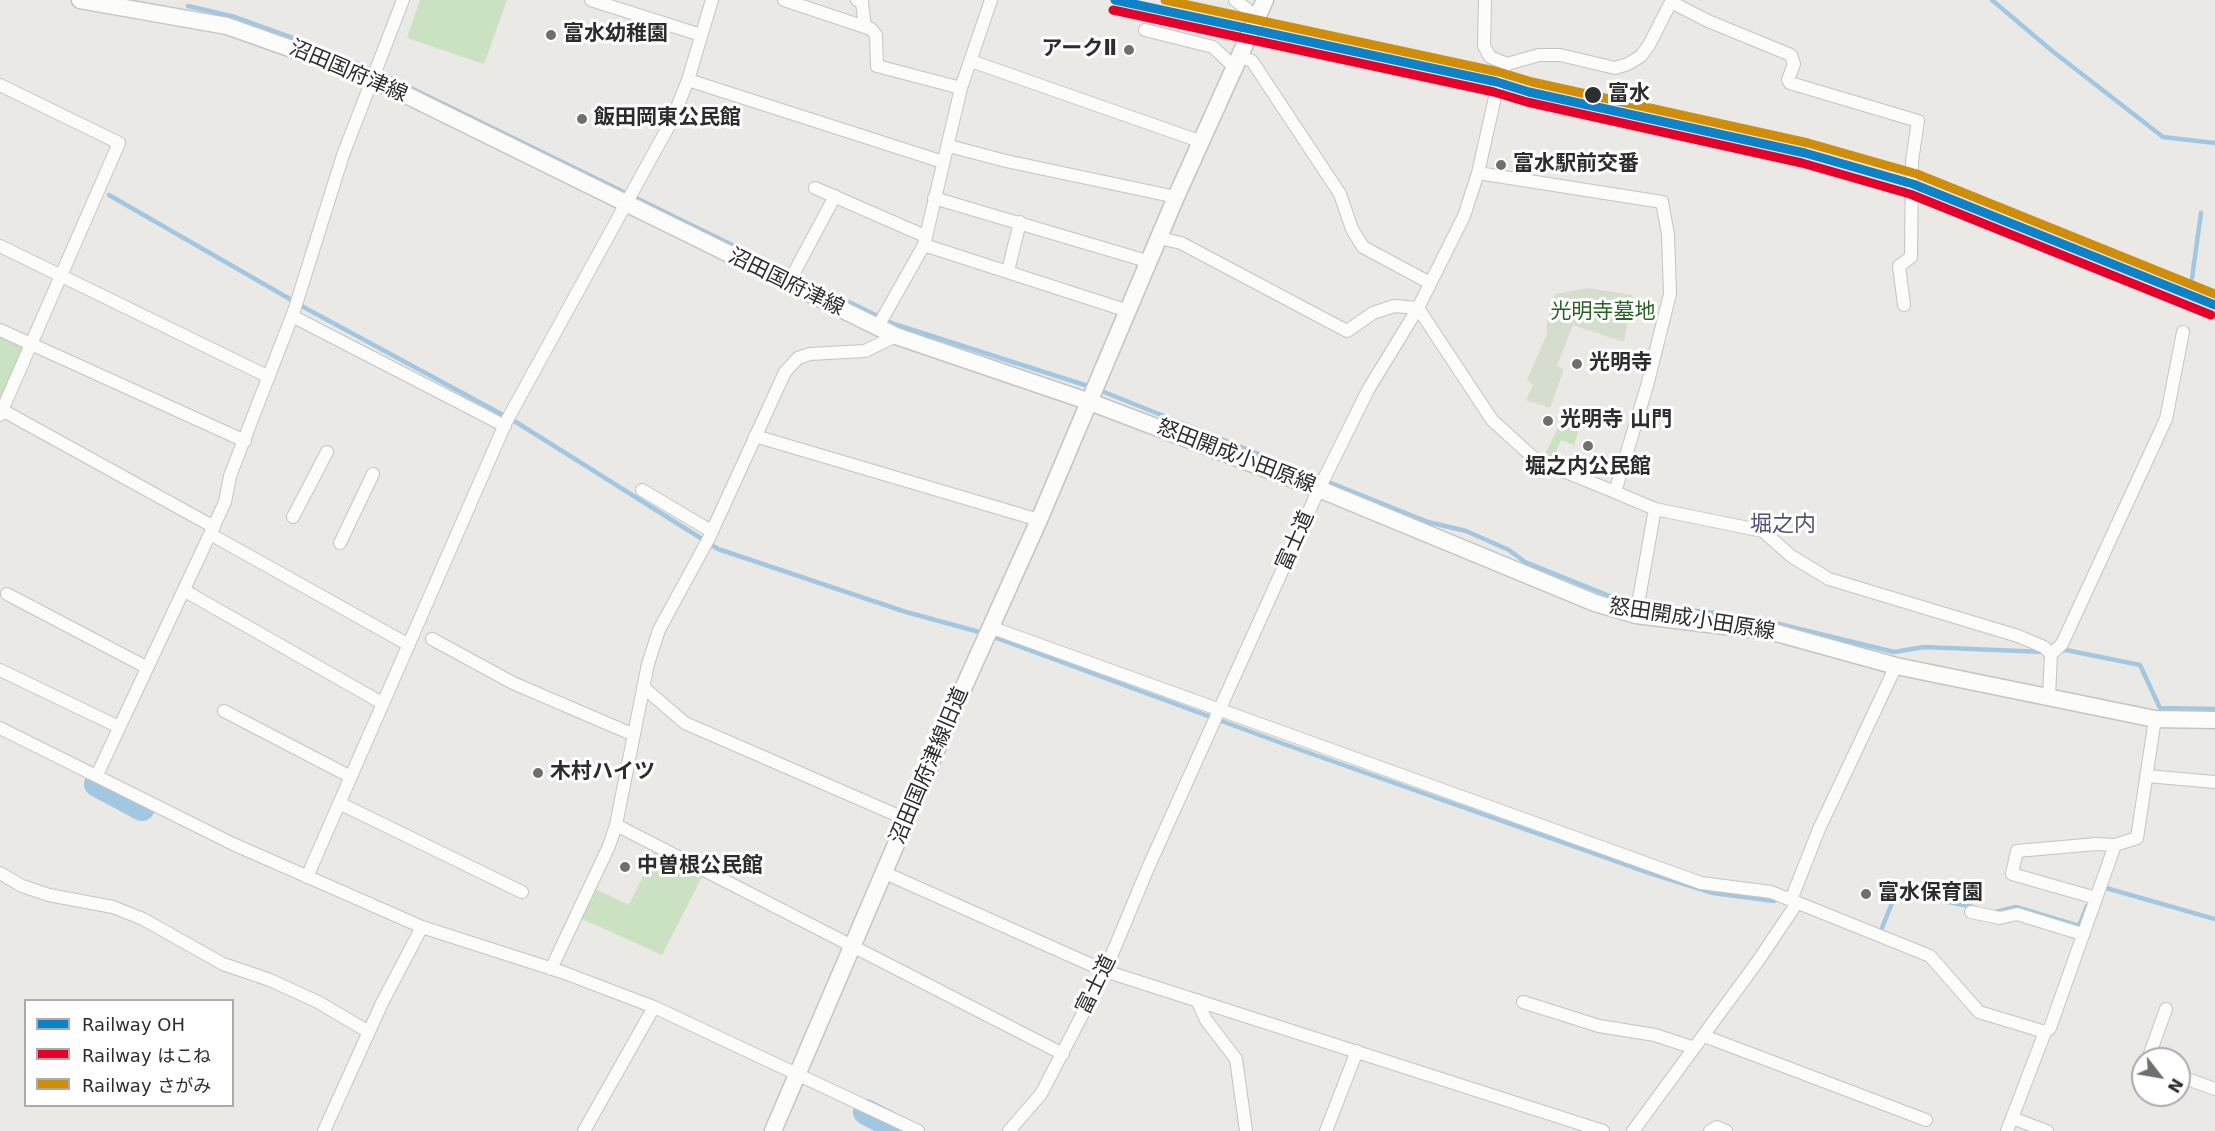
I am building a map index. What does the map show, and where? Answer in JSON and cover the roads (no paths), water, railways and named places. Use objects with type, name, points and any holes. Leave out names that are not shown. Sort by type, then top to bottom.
[{"type":"main road","name":"沼田国府津線","points":[[80,0],[160,6],[248,32],[373,80],[878,328],[1090,402]]},
{"type":"main road","points":[[1090,402],[1176,197],[1265,0]]},
{"type":"main road","name":"怒田開成小田原線","points":[[1090,402],[1320,488],[1595,603],[1636,614],[1773,632],[1896,666],[2155,719],[2215,720]]},
{"type":"main road","name":"沼田国府津線旧道","points":[[773,1131],[1090,402]]},
{"type":"street","points":[[97,774],[212,531],[293,314],[344,155],[403,0]]},
{"type":"street","points":[[591,0],[701,35]]},
{"type":"street","points":[[307,877],[507,420],[672,120],[688,80],[712,0]]},
{"type":"street","points":[[784,0],[865,27],[876,35],[877,66],[961,88]]},
{"type":"street","points":[[857,0],[862,2],[865,27]]},
{"type":"street","points":[[878,328],[925,240],[961,88],[991,0]]},
{"type":"street","points":[[1235,0],[1257,17]]},
{"type":"street","points":[[1485,0],[1484,46],[1490,57],[1507,64],[1539,55],[1560,55],[1615,68],[1628,64],[1641,56],[1649,45],[1671,1],[1708,21],[1791,55],[1794,64],[1788,80],[1790,83],[1918,121],[1912,161],[1911,256],[1899,267],[1904,305]]},
{"type":"street","points":[[1145,30],[1213,47],[1236,61],[1252,61],[1340,194],[1352,229],[1363,247],[1430,283]]},
{"type":"street","points":[[971,61],[1202,142]]},
{"type":"street","name":"富士道","points":[[1009,1131],[1041,1094],[1105,971],[1328,470],[1368,390],[1418,308],[1464,216],[1478,172],[1497,82],[1507,64]]},
{"type":"street","points":[[688,80],[943,162]]},
{"type":"street","points":[[0,85],[119,143],[1,413],[409,645]]},
{"type":"street","points":[[949,146],[1006,161],[1176,197]]},
{"type":"street","points":[[1478,172],[1662,201],[1668,234],[1670,294],[1647,386],[1615,492]]},
{"type":"street","points":[[814,188],[925,240],[1008,271],[1128,310]]},
{"type":"street","points":[[788,284],[835,196]]},
{"type":"street","points":[[934,198],[1150,262]]},
{"type":"street","points":[[1008,271],[1020,222]]},
{"type":"street","points":[[1159,238],[1181,243],[1347,331],[1373,313],[1394,306],[1418,308],[1492,420],[1536,460],[1655,508],[1763,531],[1791,556],[1829,579],[2018,636],[2044,647],[2050,654],[2049,697]]},
{"type":"street","points":[[0,246],[269,377]]},
{"type":"street","points":[[293,314],[507,420]]},
{"type":"street","points":[[0,330],[245,441]]},
{"type":"street","points":[[2050,654],[2062,644],[2166,418],[2183,333]]},
{"type":"street","points":[[551,969],[609,846],[616,825],[643,687],[659,630],[708,538],[785,372],[798,358],[810,354],[865,351],[896,336]]},
{"type":"street","points":[[755,436],[1039,520]]},
{"type":"street","points":[[293,517],[327,452]]},
{"type":"street","points":[[340,543],[373,474]]},
{"type":"street","points":[[642,490],[708,538]]},
{"type":"street","points":[[1636,614],[1655,508]]},
{"type":"street","points":[[185,591],[382,703]]},
{"type":"street","points":[[7,594],[146,667]]},
{"type":"street","points":[[987,635],[1701,883],[1771,892],[1930,956],[1979,1012],[2044,1032]]},
{"type":"street","points":[[432,639],[513,683],[634,735]]},
{"type":"street","points":[[1633,1131],[1704,1036],[1794,902],[1819,829],[1896,666]]},
{"type":"street","points":[[0,670],[119,727]]},
{"type":"street","points":[[643,687],[685,723],[908,820]]},
{"type":"street","points":[[224,711],[351,777]]},
{"type":"street","points":[[2096,898],[2012,874],[2017,851],[2096,844],[2115,845],[2137,838],[2155,719]]},
{"type":"street","points":[[0,728],[97,774],[232,844],[307,877],[422,927],[551,969],[654,1007],[918,1131]]},
{"type":"street","points":[[2147,776],[2215,782]]},
{"type":"street","points":[[339,803],[522,892]]},
{"type":"street","points":[[616,825],[1063,1054]]},
{"type":"street","points":[[2007,1131],[2044,1032],[2050,1028],[2115,845]]},
{"type":"street","points":[[0,873],[22,885],[49,895],[113,907],[143,919],[223,964],[270,980],[308,997],[369,1032]]},
{"type":"street","points":[[885,873],[1105,971],[1603,1131]]},
{"type":"street","points":[[1971,912],[2000,918],[2017,914],[2082,934]]},
{"type":"street","points":[[324,1131],[369,1032],[422,927]]},
{"type":"street","points":[[1197,1000],[1206,1020],[1236,1059],[1246,1131]]},
{"type":"street","points":[[1523,1002],[1599,1026],[1655,1035],[1694,1047]]},
{"type":"street","points":[[584,1131],[654,1007]]},
{"type":"street","points":[[2152,1047],[2166,1009]]},
{"type":"street","points":[[1704,1036],[1926,1120]]},
{"type":"street","points":[[1326,1131],[1357,1051]]},
{"type":"street","points":[[2191,1080],[2215,1089]]},
{"type":"street","points":[[2012,1118],[2048,1131]]},
{"type":"street","points":[[1710,1131],[1716,1127],[1726,1131]]},
{"type":"waterway","points":[[1992,0],[2051,50],[2163,137],[2215,143]]},
{"type":"waterway","points":[[188,6],[235,17],[310,44],[384,75],[894,324],[1091,387]]},
{"type":"waterway","points":[[109,195],[309,310],[516,422],[718,549],[906,612],[983,633]]},
{"type":"waterway","points":[[2192,278],[2201,213]]},
{"type":"waterway","points":[[1099,390],[1428,522],[1466,531],[1509,550],[1525,562],[1627,603],[1750,617],[1894,652],[1924,647],[2044,652]]},
{"type":"waterway","points":[[991,636],[1284,744],[1646,872],[1713,893],[1774,901]]},
{"type":"waterway","points":[[2058,651],[2066,650],[2140,665],[2160,708],[2215,709]]},
{"type":"waterway","points":[[97,784],[142,808]]},
{"type":"waterway","points":[[2106,888],[2215,919]]},
{"type":"waterway","points":[[1880,933],[1894,898],[1900,892],[1973,907]]},
{"type":"waterway","points":[[1996,912],[2016,907],[2079,926],[2087,906]]},
{"type":"waterway","points":[[866,1112],[903,1131]]},
{"type":"rail line","name":"OH","points":[[1115,0],[1497,82],[1529,92],[1805,153],[1913,184],[2215,305]]},
{"type":"rail line","name":"さがみ","points":[[1165,0],[1499,72],[1532,82],[1808,143],[1917,174],[2215,294]]},
{"type":"rail line","name":"はこね","points":[[1113,10],[1494,92],[1527,102],[1802,163],[1910,194],[2211,315]]},
{"type":"place","name":"富水幼稚園","points":[[551,35]]},
{"type":"place","name":"アークⅡ","points":[[1129,50]]},
{"type":"place","name":"富水","points":[[1593,95]]},
{"type":"place","name":"飯田岡東公民館","points":[[582,119]]},
{"type":"place","name":"富水駅前交番","points":[[1501,165]]},
{"type":"place","name":"光明寺","points":[[1577,364]]},
{"type":"place","name":"光明寺 山門","points":[[1548,421]]},
{"type":"place","name":"堀之内公民館","points":[[1588,446]]},
{"type":"place","name":"木村ハイツ","points":[[538,773]]},
{"type":"place","name":"中曽根公民館","points":[[625,867]]},
{"type":"place","name":"富水保育園","points":[[1866,894]]},
{"type":"district","name":"堀之内","points":[[1783,525]]},
{"type":"park label","name":"光明寺墓地","points":[[1603,313]]}]
